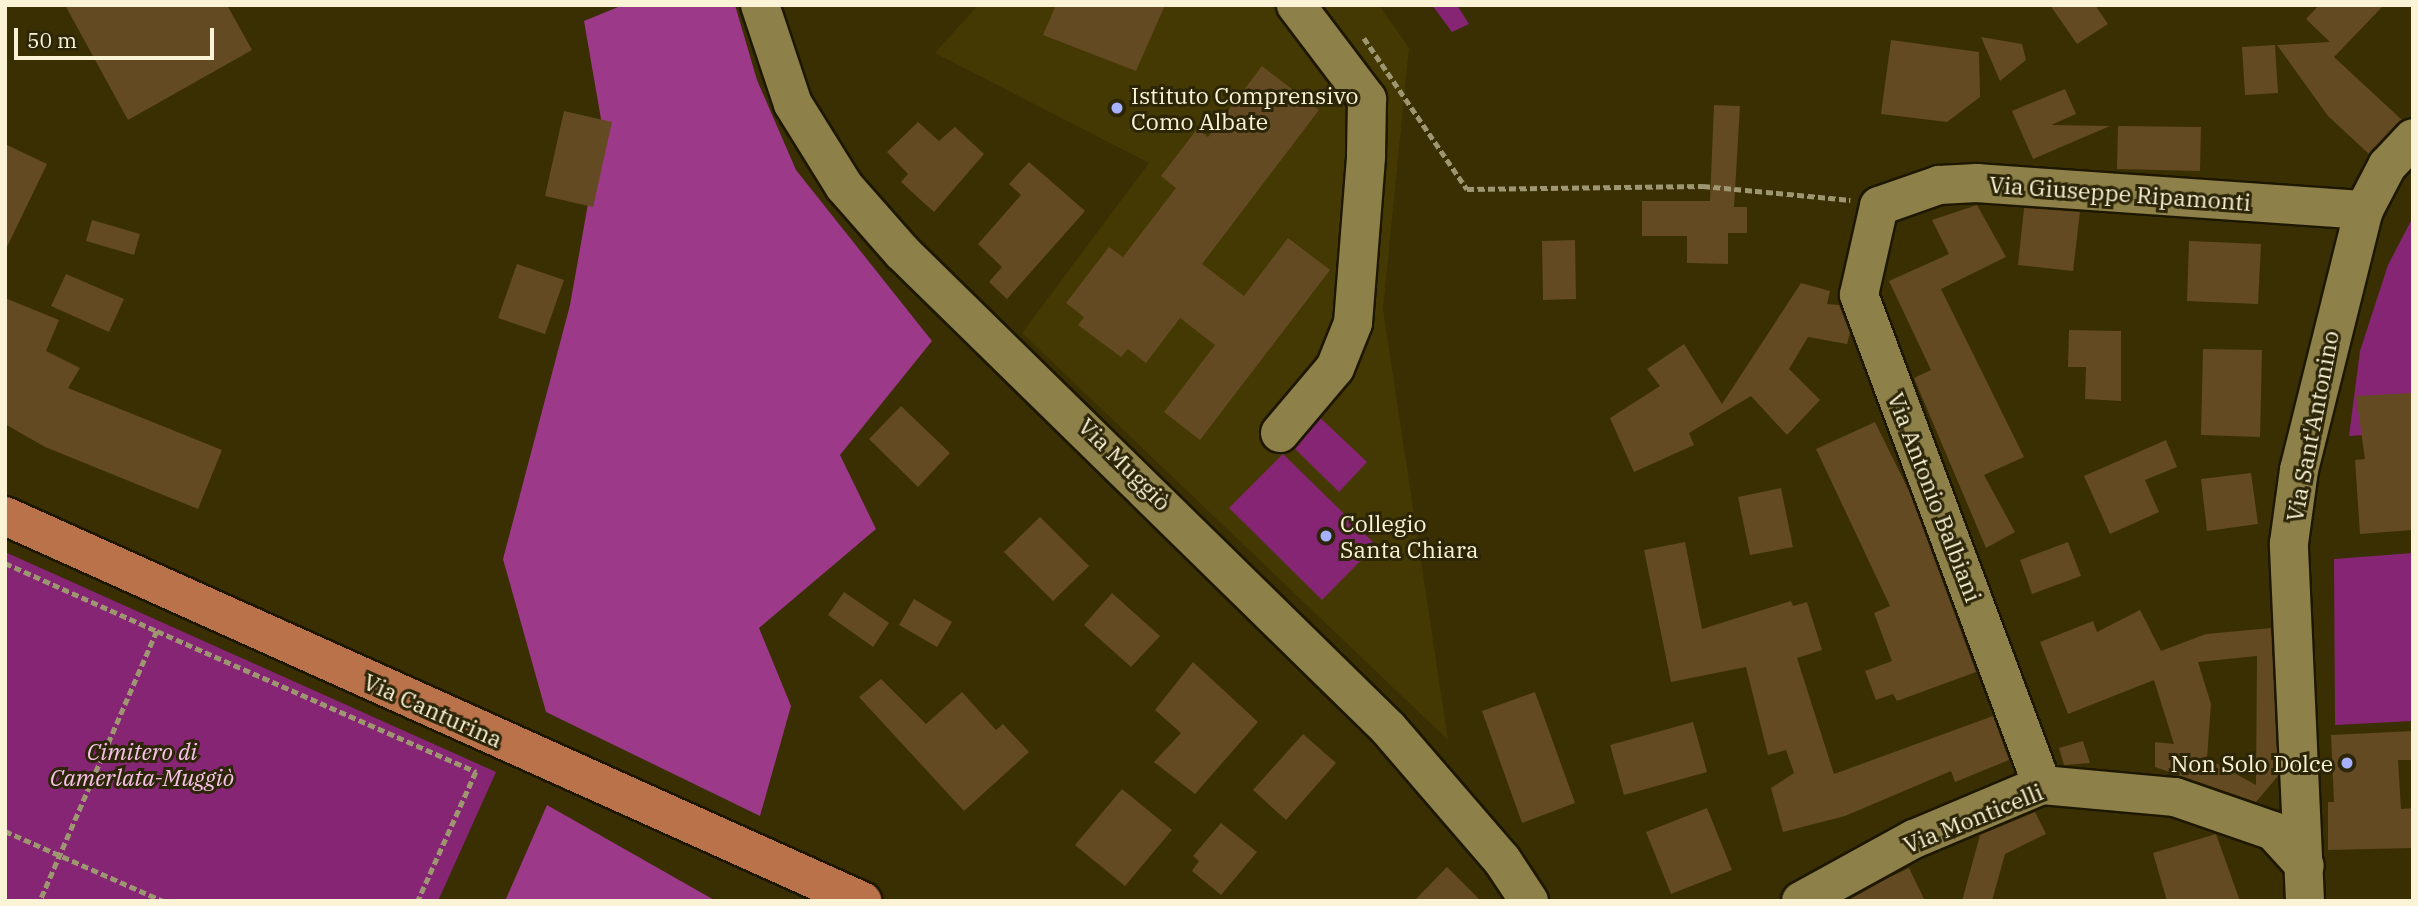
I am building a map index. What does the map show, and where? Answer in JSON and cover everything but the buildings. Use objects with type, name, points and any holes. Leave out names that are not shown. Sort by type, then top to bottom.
[{"type":"main road","name":"Via Canturina","points":[[5,516],[862,901]]},
{"type":"street","name":"Via Muggiò","points":[[760,5],[793,104],[844,186],[902,252],[1009,350],[1388,728],[1502,860],[1529,901]]},
{"type":"street","points":[[1280,433],[1335,368],[1353,324],[1366,156],[1367,99],[1296,5]]},
{"type":"street","name":"Via Sant'Antonino","points":[[2305,883],[2290,543],[2326,342],[2364,210],[2387,166],[2413,138]]},
{"type":"street","name":"Via Giuseppe Ripamonti","points":[[1875,199],[1928,187],[1977,183],[2364,210]]},
{"type":"street","name":"Via Antonio Balbiani","points":[[1875,199],[1859,295],[2042,785]]},
{"type":"street","name":"Via Monticelli","points":[[1801,901],[1914,839],[2042,785],[2175,797],[2273,831],[2305,883]]},
{"type":"path","points":[[1359,32],[1468,189],[1703,186],[1875,199]]},
{"type":"path","points":[[5,563],[477,772],[418,901]]},
{"type":"path","points":[[40,901],[156,631]]},
{"type":"path","points":[[5,831],[163,901]]},
{"type":"shaded area","points":[[623,5],[735,5],[757,80],[796,170],[932,341],[840,455],[876,529],[759,628],[791,706],[760,816],[546,712],[503,559],[570,305],[602,125],[584,21]]},
{"type":"shaded area","name":"Collegio Santa Chiara","points":[[978,5],[1379,5],[1409,48],[1383,309],[1448,740],[1022,333],[1149,163],[935,53]]},
{"type":"shaded area","points":[[547,805],[716,901],[505,901]]},
{"type":"green space","points":[[1432,5],[1457,5],[1469,24],[1452,32]]},
{"type":"green space","points":[[2413,217],[2413,432],[2349,436],[2360,351],[2388,265]]},
{"type":"green space","points":[[1312,410],[1367,462],[1339,492],[1285,439]]},
{"type":"green space","points":[[1283,454],[1376,545],[1322,600],[1229,508]]},
{"type":"green space","name":"Cimitero di Camerlata-Muggiò","points":[[5,552],[496,772],[438,901],[5,901]]},
{"type":"green space","points":[[2413,553],[2413,721],[2335,725],[2334,559]]},
{"type":"place","name":"Istituto Comprensivo Como Albate","points":[[1117,108]]},
{"type":"place","name":"Collegio Santa Chiara","points":[[1326,536]]},
{"type":"place","name":"Non Solo Dolce","points":[[2347,763]]}]
